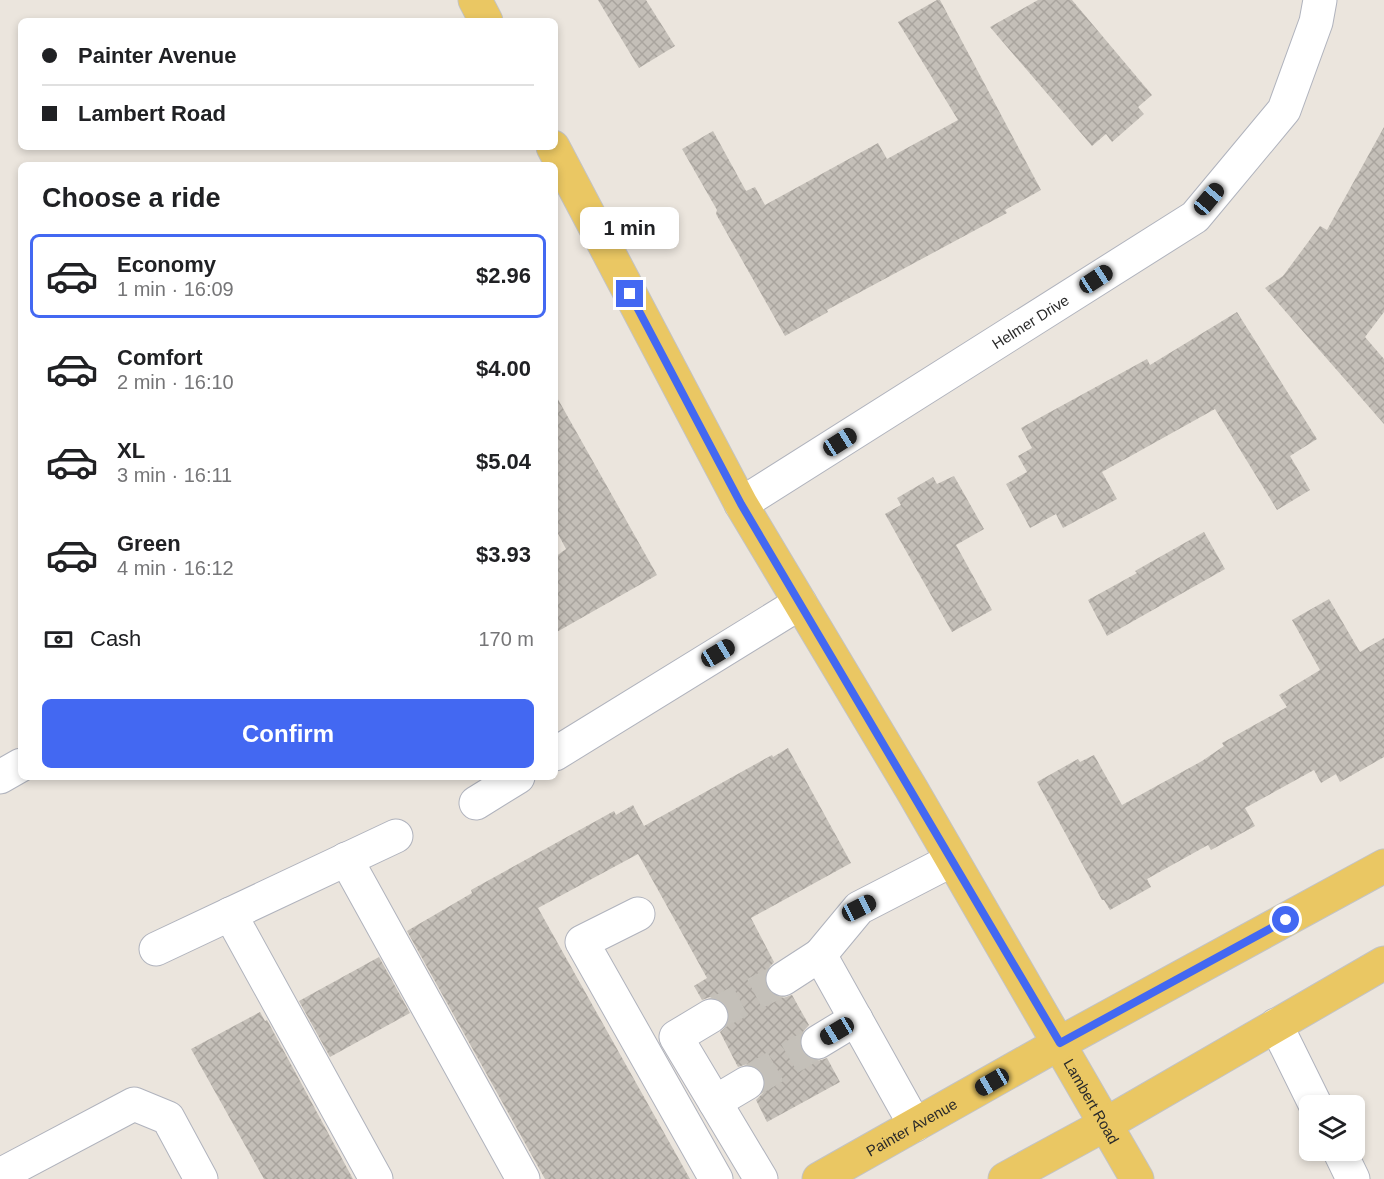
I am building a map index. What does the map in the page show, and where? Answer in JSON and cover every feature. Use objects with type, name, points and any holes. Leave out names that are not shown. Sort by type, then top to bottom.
[{"type":"main road","points":[[475,0],[484,18]]},
{"type":"main road","name":"Lambert Road","points":[[555,150],[741,504],[1060,1043],[1137,1179]]},
{"type":"main road","name":"Painter Avenue","points":[[819,1179],[1060,1043],[1384,866]]},
{"type":"main road","points":[[1005,1179],[1106,1124],[1384,963]]},
{"type":"street","name":"Helmer Drive","points":[[741,504],[1195,217],[1284,110],[1316,22],[1320,0]]},
{"type":"street","points":[[558,752],[800,603]]},
{"type":"street","points":[[0,777],[18,767]]},
{"type":"street","points":[[476,803],[513,780]]},
{"type":"street","points":[[156,949],[396,836]]},
{"type":"street","points":[[346,859],[523,1179]]},
{"type":"street","points":[[783,979],[820,955],[859,908],[952,860]]},
{"type":"street","points":[[230,914],[376,1179]]},
{"type":"street","points":[[638,914],[582,942],[716,1179]]},
{"type":"street","points":[[820,955],[915,1125]]},
{"type":"street","points":[[711,1017],[676,1037],[761,1179]]},
{"type":"street","points":[[818,1042],[856,1019]]},
{"type":"street","points":[[1276,1025],[1311,1095]]},
{"type":"street","points":[[715,1102],[747,1083]]},
{"type":"street","points":[[0,1175],[134,1104],[168,1118],[201,1179]]},
{"type":"street","points":[[1344,1161],[1353,1179]]},
{"type":"building","points":[[598,0],[646,0],[675,46],[639,68]]},
{"type":"building","points":[[940,0],[1041,190],[1005,210],[1007,213],[827,310],[828,312],[785,336],[682,149],[713,131],[746,191],[755,187],[765,205],[878,143],[887,159],[958,120],[898,22]]},
{"type":"building","points":[[1038,0],[1072,0],[1152,95],[1138,107],[1144,114],[1112,142],[1106,134],[1092,146],[990,27]]},
{"type":"building","points":[[1384,127],[1384,312],[1365,337],[1384,359],[1384,424],[1265,288],[1283,276],[1320,226],[1327,230]]},
{"type":"building","points":[[1237,312],[1317,439],[1290,456],[1310,490],[1277,510],[1215,409],[1102,472],[1117,499],[1063,528],[1056,514],[1030,528],[1006,484],[1027,472],[1018,456],[1032,448],[1021,428],[1147,359],[1150,365]]},
{"type":"building","points":[[558,399],[657,575],[558,631],[558,555],[566,549],[558,534]]},
{"type":"building","points":[[954,476],[984,529],[956,545],[992,610],[952,632],[885,514],[901,505],[897,498],[933,477],[937,484]]},
{"type":"building","points":[[1204,532],[1225,569],[1107,636],[1088,600]]},
{"type":"building","points":[[1329,599],[1360,652],[1384,638],[1384,757],[1340,782],[1336,774],[1321,783],[1314,770],[1245,808],[1255,826],[1211,850],[1208,845],[1147,879],[1151,887],[1110,910],[1102,900],[1037,782],[1078,759],[1080,762],[1094,755],[1122,805],[1202,761],[1224,746],[1222,743],[1287,707],[1279,695],[1320,670],[1292,620]]},
{"type":"building","points":[[788,748],[851,863],[751,918],[774,962],[766,971],[764,981],[767,989],[775,996],[783,998],[792,995],[809,1025],[801,1034],[799,1042],[802,1051],[810,1059],[818,1061],[827,1058],[840,1082],[767,1122],[756,1100],[764,1092],[766,1083],[763,1074],[756,1066],[747,1064],[738,1067],[720,1032],[728,1025],[730,1015],[727,1007],[720,999],[710,997],[702,1000],[694,986],[707,978],[638,854],[538,908],[690,1179],[545,1179],[407,931],[472,893],[471,890],[614,811],[616,815],[633,805],[644,826]]},
{"type":"building","points":[[379,957],[410,1013],[330,1057],[299,1001]]},
{"type":"building","points":[[260,1012],[265,1021],[267,1020],[353,1179],[264,1179],[191,1049]]},
{"type":"tunnel","points":[[711,1016],[783,979]]},
{"type":"tunnel","points":[[747,1083],[818,1042]]},
{"type":"route","points":[[630,294],[741,504],[1060,1043],[1286,920]]}]
